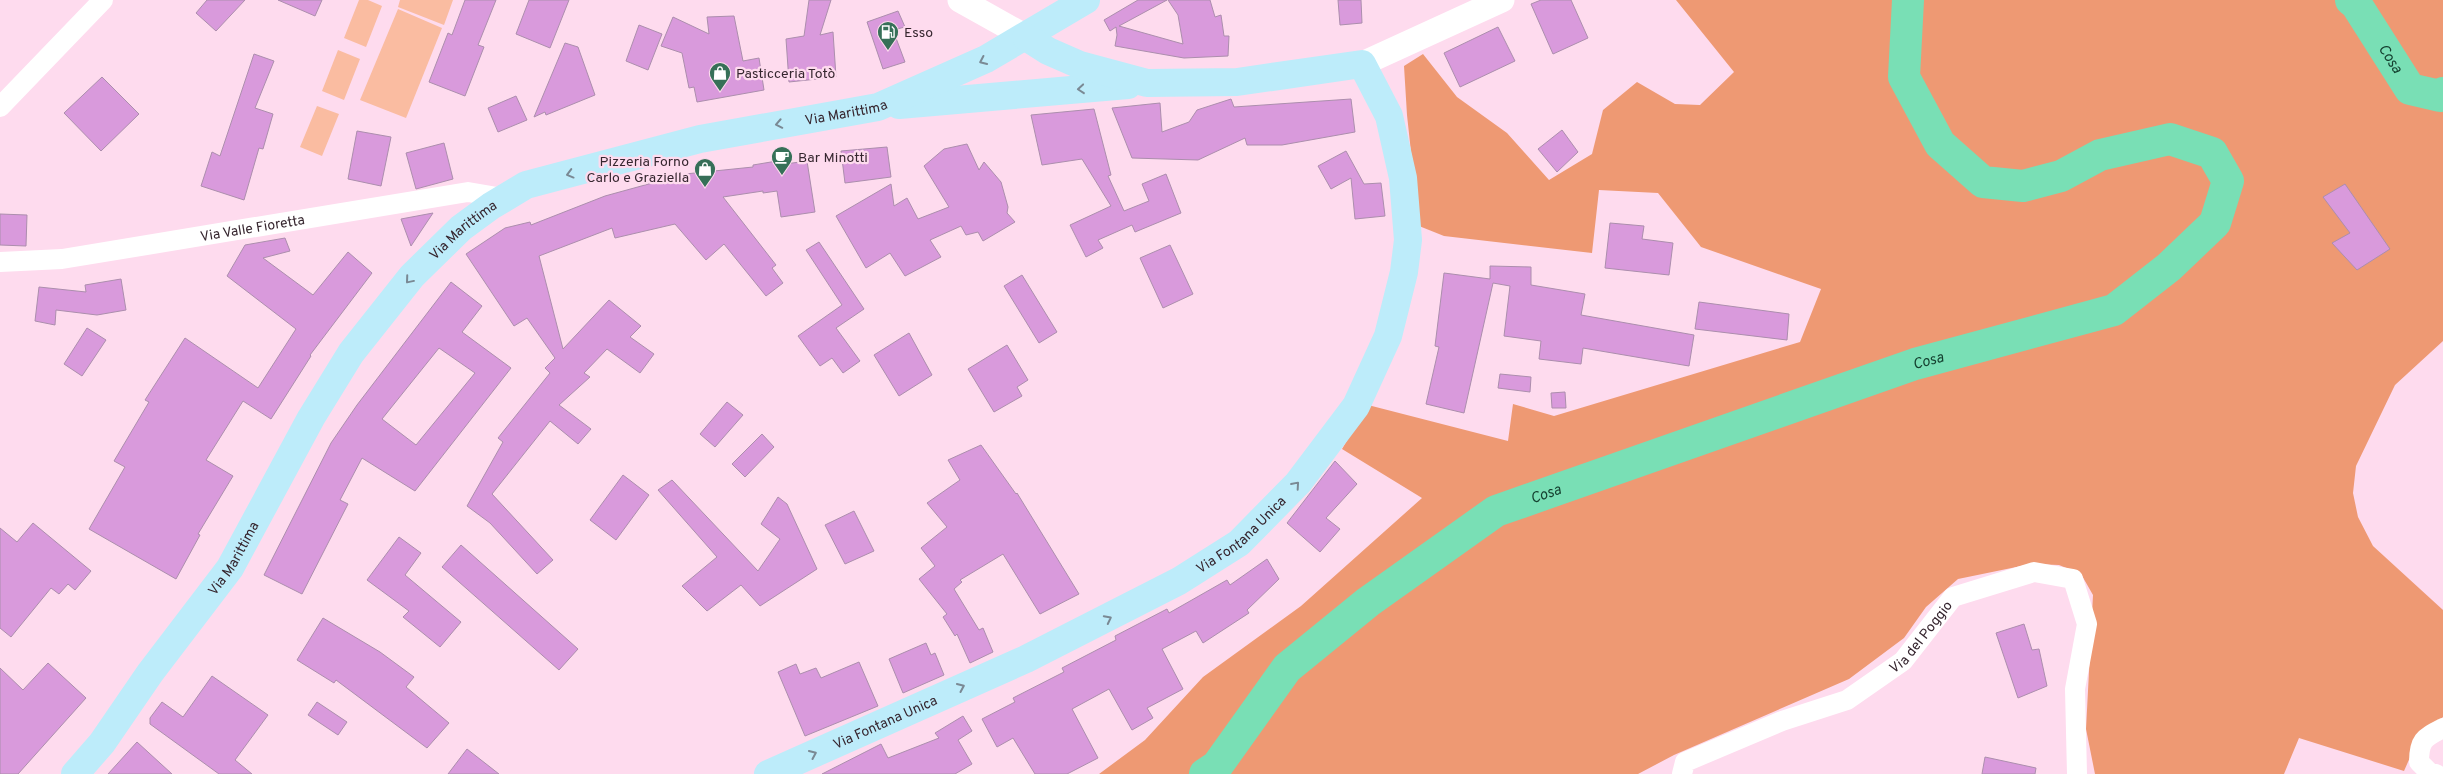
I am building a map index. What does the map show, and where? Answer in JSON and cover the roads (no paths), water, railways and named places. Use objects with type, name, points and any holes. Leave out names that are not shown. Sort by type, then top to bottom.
[{"type":"main road","name":"Via Marittima","points":[[75,774],[102,743],[150,673],[230,568],[311,418],[351,353],[412,276],[444,243],[503,198],[526,185],[700,139],[878,107],[986,60],[1026,38],[1086,0]]},
{"type":"main road","points":[[1026,38],[1048,52],[1080,65],[1147,83]]},
{"type":"main road","points":[[878,107],[1147,83],[1237,82],[1362,64]]},
{"type":"main road","name":"Via Fontana Unica","points":[[768,774],[1026,659],[1179,581],[1239,543],[1298,483],[1356,406],[1388,336],[1404,272],[1408,240],[1403,178],[1389,116],[1362,64]]},
{"type":"street","points":[[0,107],[103,0]]},
{"type":"street","points":[[960,0],[1026,38]]},
{"type":"street","points":[[1362,64],[1502,0]]},
{"type":"street","name":"Via Valle Fioretta","points":[[0,262],[62,259],[468,192],[503,198]]},
{"type":"street","name":"Via del Poggio","points":[[1682,774],[1685,762],[1782,721],[1847,700],[1903,661],[1954,597],[2034,572],[2073,579],[2087,624],[2076,689],[2077,774]]},
{"type":"street","points":[[2436,774],[2429,772],[2419,762],[2419,748],[2425,738],[2443,728]]},
{"type":"waterway","name":"Cosa","points":[[1205,774],[1217,766],[1287,668],[1368,602],[1496,511],[1915,364],[2114,310],[2169,267],[2215,223],[2228,181],[2212,153],[2170,139],[2100,155],[2061,176],[2023,186],[1983,182],[1940,144],[1904,77],[1908,0]]},
{"type":"waterway","name":"Cosa","points":[[2351,0],[2356,4],[2410,89],[2440,96],[2443,93]]},
{"type":"place","name":"Esso","points":[[888,51]]},
{"type":"place","name":"Pasticceria Totò","points":[[720,92]]},
{"type":"place","name":"Bar Minotti","points":[[782,176]]},
{"type":"place","name":"Pizzeria Forno Carlo e Graziella","points":[[705,188]]}]
